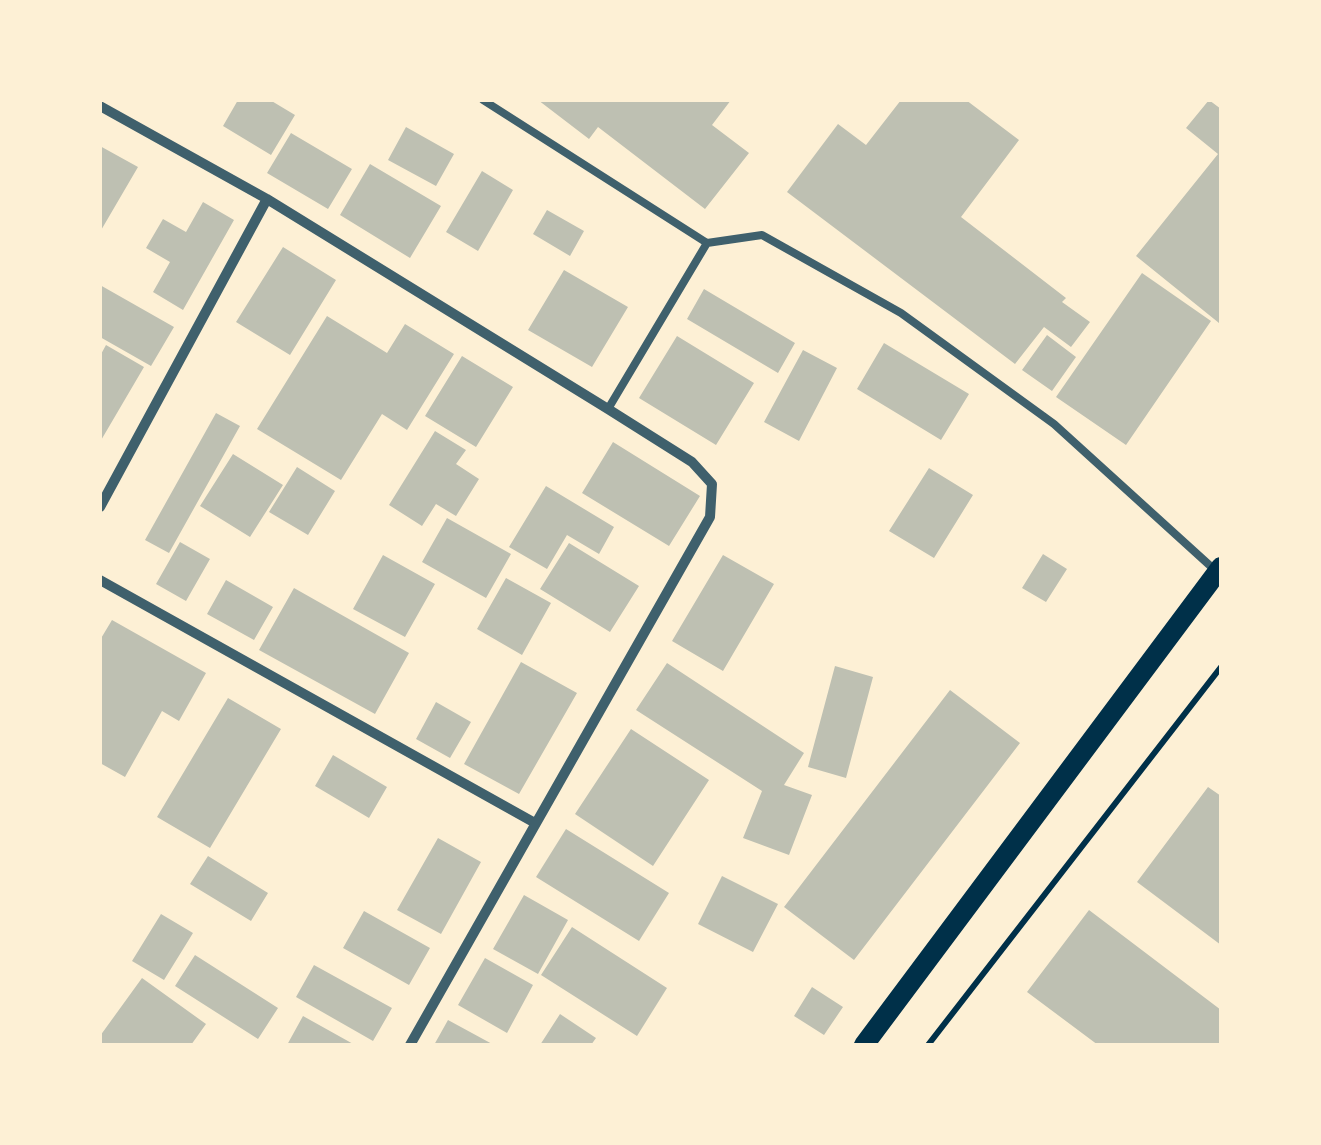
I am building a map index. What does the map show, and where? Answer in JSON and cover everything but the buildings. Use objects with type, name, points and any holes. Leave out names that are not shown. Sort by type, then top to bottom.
[{"type":"main road","points":[[864,1045],[1219,569]]},
{"type":"street","points":[[100,106],[267,200],[608,409],[692,462],[712,484],[710,517],[410,1045]]},
{"type":"street","points":[[100,506],[267,200]]},
{"type":"street","points":[[100,580],[535,823]]},
{"type":"lane","points":[[482,100],[707,244],[762,235],[902,313],[1054,424],[1219,569]]},
{"type":"lane","points":[[608,409],[707,244]]},
{"type":"path","points":[[928,1045],[1221,667]]}]
